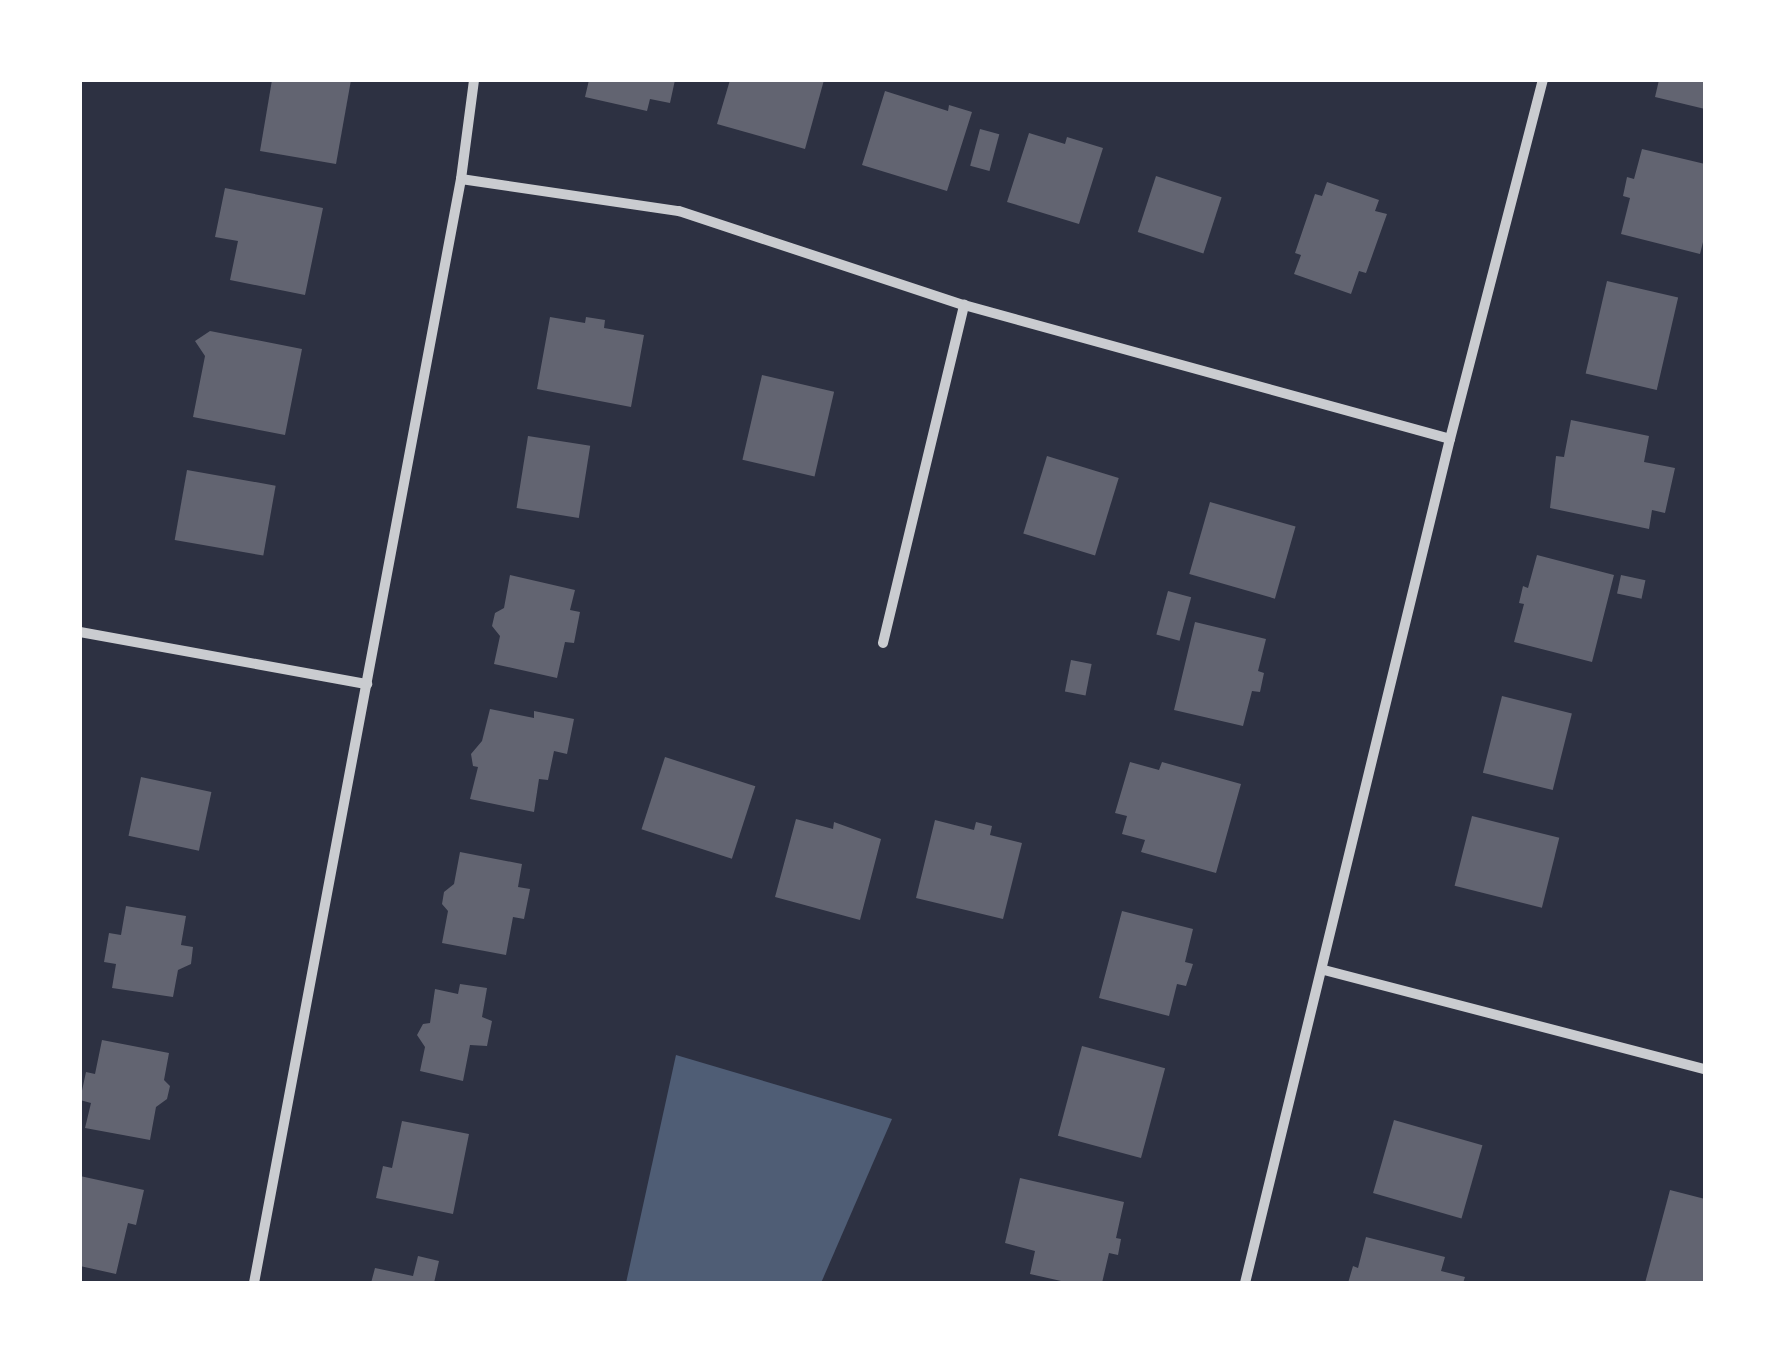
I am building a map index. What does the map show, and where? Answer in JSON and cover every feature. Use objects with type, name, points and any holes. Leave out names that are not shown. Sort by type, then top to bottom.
[{"type":"street","points":[[254,1283],[461,179],[474,80]]},
{"type":"street","points":[[1245,1283],[1450,439],[1543,80]]},
{"type":"street","points":[[461,179],[679,211],[964,305],[1450,439]]},
{"type":"street","points":[[884,643],[964,305]]},
{"type":"street","points":[[80,632],[367,684]]},
{"type":"street","points":[[1324,970],[1705,1070]]},
{"type":"water","points":[[676,1055],[892,1119],[821,1283],[626,1283]]},
{"type":"building","points":[[272,80],[351,80],[336,164],[260,151]]},
{"type":"building","points":[[589,80],[675,80],[670,103],[650,99],[647,111],[585,97]]},
{"type":"building","points":[[730,80],[824,80],[805,149],[717,124]]},
{"type":"building","points":[[1659,80],[1705,80],[1705,109],[1655,97]]},
{"type":"building","points":[[885,91],[948,111],[949,105],[972,112],[947,191],[862,165]]},
{"type":"building","points":[[980,129],[999,134],[989,171],[970,166]]},
{"type":"building","points":[[1029,133],[1065,144],[1067,137],[1103,148],[1079,224],[1007,202]]},
{"type":"building","points":[[1642,149],[1705,164],[1705,234],[1700,254],[1621,234],[1630,198],[1623,196],[1627,177],[1634,179]]},
{"type":"building","points":[[1156,176],[1222,197],[1203,253],[1138,232]]},
{"type":"building","points":[[1327,182],[1379,200],[1375,211],[1387,214],[1366,273],[1359,271],[1351,294],[1294,274],[1301,255],[1295,253],[1315,194],[1322,196]]},
{"type":"building","points":[[225,188],[323,208],[305,295],[230,280],[238,241],[215,237]]},
{"type":"building","points":[[1607,281],[1678,297],[1657,390],[1586,374]]},
{"type":"building","points":[[550,317],[585,323],[586,317],[605,320],[604,328],[644,335],[631,407],[537,389]]},
{"type":"building","points":[[210,331],[302,349],[285,435],[193,417],[205,356],[195,341]]},
{"type":"building","points":[[762,375],[834,392],[815,476],[742,460]]},
{"type":"building","points":[[1571,420],[1649,436],[1644,462],[1675,468],[1665,513],[1652,510],[1649,529],[1550,508],[1556,456],[1564,457]]},
{"type":"building","points":[[528,436],[590,446],[579,518],[517,508]]},
{"type":"building","points":[[1047,456],[1119,478],[1095,555],[1023,533]]},
{"type":"building","points":[[187,470],[276,486],[263,556],[175,540]]},
{"type":"building","points":[[1210,502],[1296,527],[1275,599],[1189,574]]},
{"type":"building","points":[[1537,555],[1614,575],[1592,662],[1514,642],[1524,604],[1519,603],[1523,586],[1528,588]]},
{"type":"building","points":[[510,575],[575,590],[570,610],[580,612],[574,643],[565,642],[557,678],[494,664],[500,636],[492,626],[495,613],[504,608]]},
{"type":"building","points":[[1621,575],[1645,580],[1642,599],[1617,594]]},
{"type":"building","points":[[1168,591],[1191,597],[1180,641],[1156,634]]},
{"type":"building","points":[[1195,622],[1266,639],[1258,671],[1264,673],[1260,692],[1252,691],[1243,726],[1174,710]]},
{"type":"building","points":[[1071,660],[1092,664],[1086,695],[1065,691]]},
{"type":"building","points":[[1502,696],[1572,713],[1553,790],[1483,773]]},
{"type":"building","points":[[490,709],[534,718],[534,711],[574,719],[567,754],[554,751],[548,780],[539,779],[534,812],[470,799],[478,767],[473,766],[471,754],[482,741]]},
{"type":"building","points":[[665,757],[755,786],[732,859],[642,829]]},
{"type":"building","points":[[1130,762],[1159,770],[1162,762],[1241,784],[1216,873],[1141,852],[1145,840],[1122,834],[1127,816],[1115,813]]},
{"type":"building","points":[[141,777],[211,792],[199,851],[129,836]]},
{"type":"building","points":[[1472,816],[1559,838],[1542,908],[1455,886]]},
{"type":"building","points":[[796,819],[833,829],[834,822],[881,839],[860,920],[775,897]]},
{"type":"building","points":[[935,820],[974,830],[976,822],[992,826],[990,835],[1022,843],[1003,919],[916,898]]},
{"type":"building","points":[[460,852],[522,864],[518,887],[530,889],[524,919],[513,917],[506,955],[442,943],[448,911],[442,904],[444,892],[454,884]]},
{"type":"building","points":[[126,906],[186,916],[181,945],[193,947],[191,964],[178,970],[173,997],[112,988],[116,964],[104,962],[109,933],[121,935]]},
{"type":"building","points":[[1122,911],[1193,929],[1185,962],[1193,964],[1186,986],[1177,984],[1169,1016],[1099,998]]},
{"type":"building","points":[[460,984],[487,988],[482,1017],[492,1021],[487,1046],[470,1045],[463,1081],[420,1071],[425,1047],[417,1035],[423,1024],[430,1023],[435,989],[458,994]]},
{"type":"building","points":[[102,1040],[169,1053],[164,1080],[170,1086],[167,1099],[156,1107],[150,1140],[85,1128],[91,1103],[80,1100],[86,1072],[95,1074]]},
{"type":"building","points":[[1082,1046],[1165,1068],[1141,1158],[1058,1136]]},
{"type":"building","points":[[1394,1120],[1482,1145],[1461,1218],[1373,1193]]},
{"type":"building","points":[[402,1121],[469,1134],[453,1214],[376,1198],[383,1166],[392,1168]]},
{"type":"building","points":[[80,1176],[144,1190],[136,1225],[128,1223],[116,1274],[80,1266]]},
{"type":"building","points":[[1020,1178],[1124,1202],[1116,1238],[1121,1239],[1118,1255],[1109,1253],[1102,1283],[1070,1283],[1030,1274],[1035,1251],[1005,1243]]},
{"type":"building","points":[[1670,1190],[1705,1199],[1705,1283],[1645,1283]]},
{"type":"building","points":[[1366,1237],[1445,1257],[1441,1271],[1465,1277],[1463,1283],[1348,1283],[1353,1266],[1358,1268]]},
{"type":"building","points":[[418,1256],[439,1261],[434,1283],[371,1283],[375,1268],[413,1276]]}]
